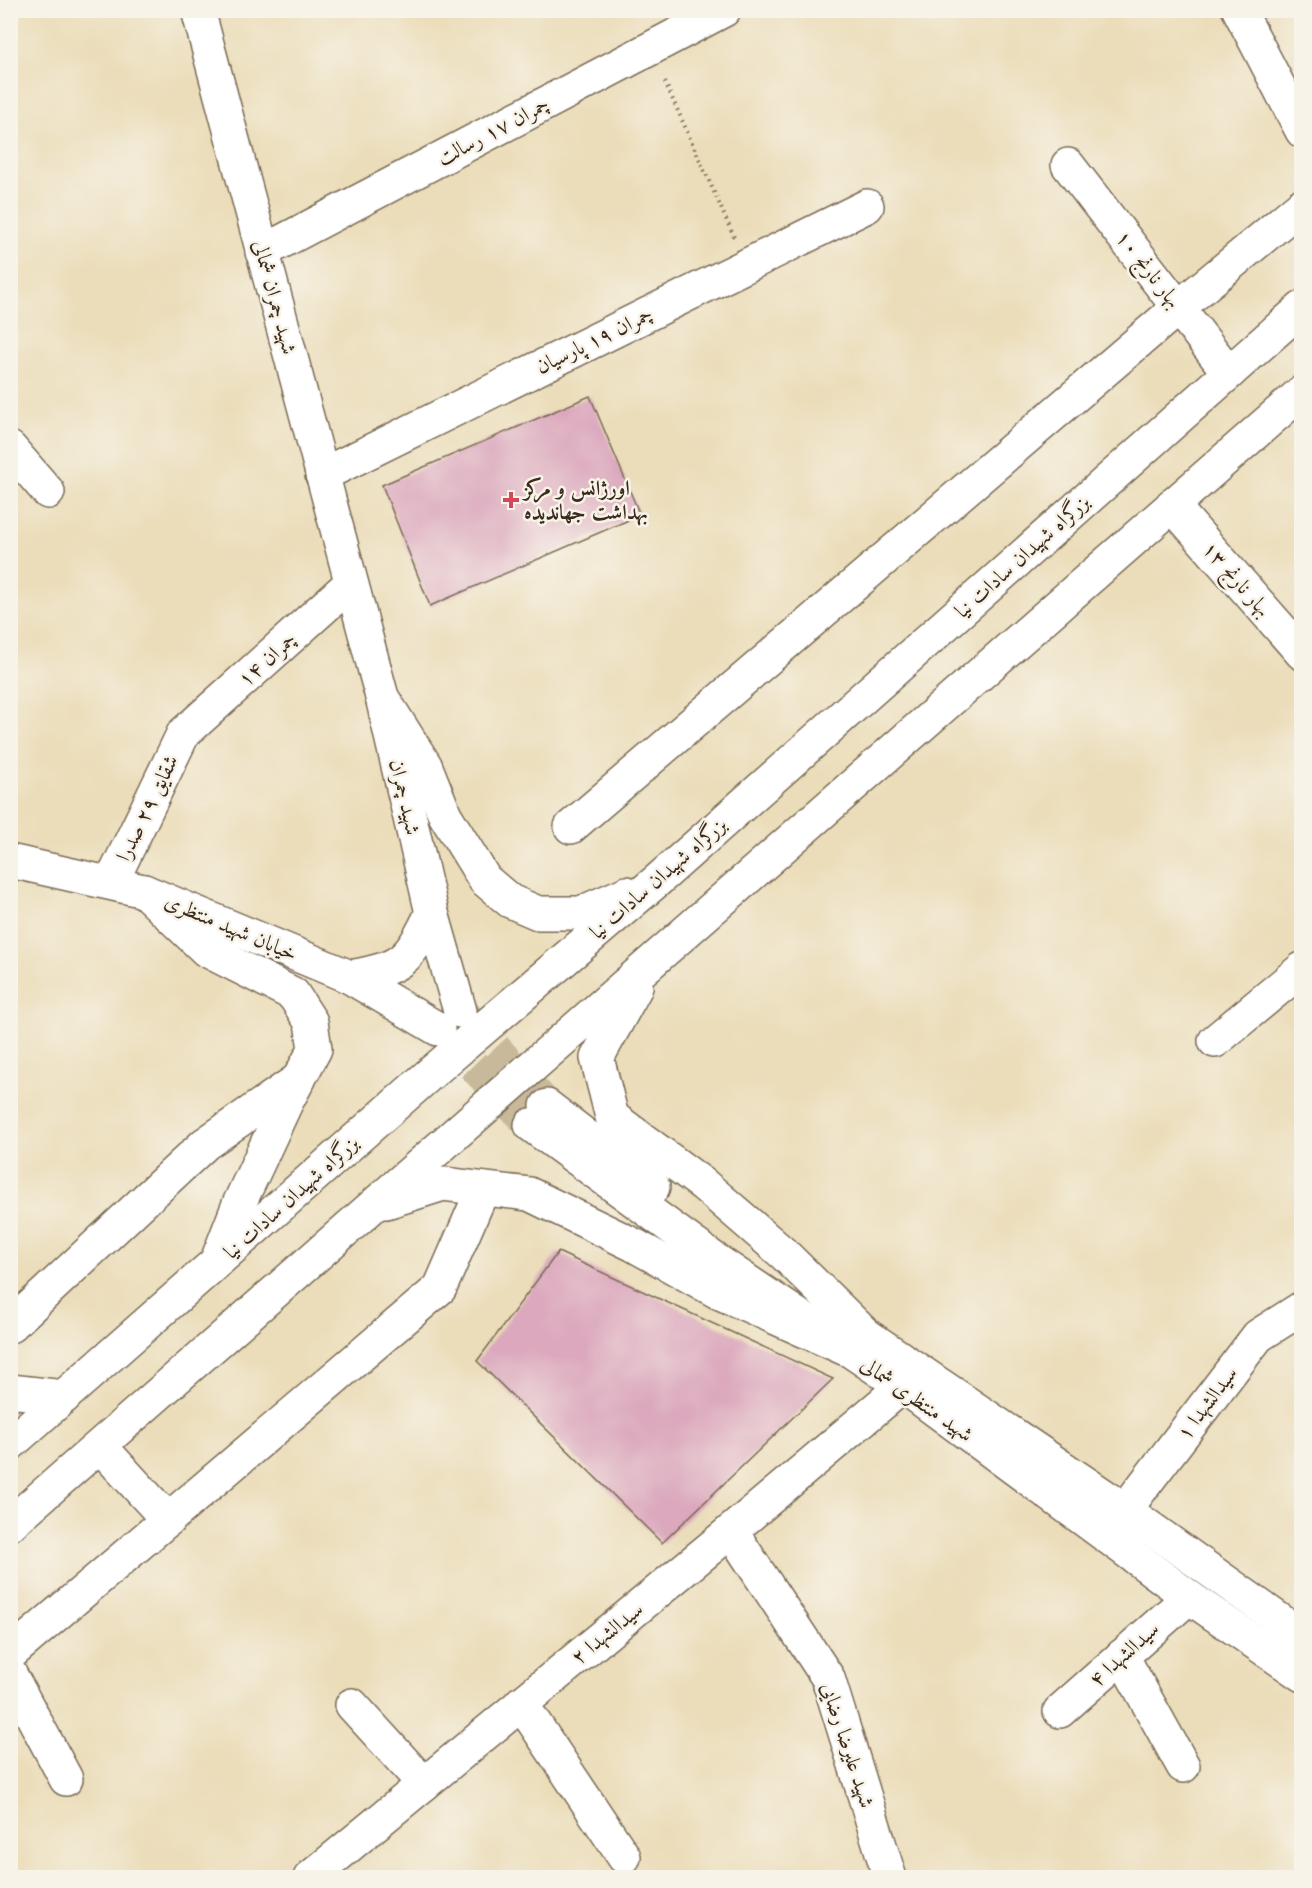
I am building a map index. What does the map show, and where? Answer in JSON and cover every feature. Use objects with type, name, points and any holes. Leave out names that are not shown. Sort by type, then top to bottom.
[{"type":"main road","name":"شهید چمران شمالی","points":[[198,10],[351,584]]},
{"type":"main road","name":"چمران ۱۷ رسالت","points":[[262,252],[724,10]]},
{"type":"main road","points":[[1239,10],[1302,131]]},
{"type":"main road","name":"بهار نارنج ۱۰","points":[[1068,165],[1229,373]]},
{"type":"main road","points":[[571,827],[1179,307],[1302,205]]},
{"type":"main road","name":"چمران ۱۹ پارسیان","points":[[322,475],[867,206]]},
{"type":"main road","name":"بزرگراه شهیدان سادات نیا","points":[[10,1444],[431,1073],[658,879],[1302,309]]},
{"type":"main road","points":[[10,1524],[1302,392]]},
{"type":"main road","points":[[10,448],[48,492]]},
{"type":"main road","name":"بهار نارنج ۱۳","points":[[1172,505],[1302,653]]},
{"type":"main road","name":"شهید چمران","points":[[351,584],[382,697],[432,913],[449,1020]]},
{"type":"main road","name":"چمران ۱۴","points":[[183,734],[351,584]]},
{"type":"main road","points":[[382,697],[425,765],[445,815],[484,880],[510,901],[538,913],[581,913],[658,879]]},
{"type":"main road","name":"شقایق ۲۹ صدرا","points":[[111,883],[183,734]]},
{"type":"main road","name":"خیابان شهید منتظری","points":[[10,861],[144,891],[449,1020]]},
{"type":"main road","points":[[144,891],[206,950],[293,994],[311,1022],[315,1049],[239,1204],[216,1263]]},
{"type":"main road","points":[[350,977],[385,970],[404,959],[416,946],[432,913]]},
{"type":"main road","points":[[647,966],[597,1058],[612,1117],[704,1185],[785,1255],[854,1340]]},
{"type":"main road","points":[[1215,1041],[1302,969]]},
{"type":"main road","points":[[10,1326],[205,1144],[299,1079]]},
{"type":"main road","name":"شهید منتظری شمالی","points":[[539,1116],[717,1261],[854,1340],[1125,1510],[1302,1636]]},
{"type":"main road","points":[[373,1206],[443,1184],[529,1194],[634,1245],[718,1292],[854,1340]]},
{"type":"main road","points":[[10,1654],[440,1288],[483,1189]]},
{"type":"main road","name":"سیدالشهدا ۱","points":[[1125,1510],[1258,1336],[1302,1308]]},
{"type":"main road","name":"شهید منتظری شمالی","points":[[854,1340],[903,1386],[1189,1597],[1302,1675]]},
{"type":"main road","name":"سیدالشهدا ۲","points":[[310,1878],[903,1386]]},
{"type":"main road","points":[[10,1391],[64,1397]]},
{"type":"main road","points":[[100,1446],[168,1520]]},
{"type":"main road","name":"شهید علیرضا رضایی","points":[[730,1531],[828,1678],[890,1878]]},
{"type":"main road","name":"سیدالشهدا ۴","points":[[1060,1711],[1189,1597]]},
{"type":"main road","points":[[1122,1656],[1183,1766]]},
{"type":"main road","points":[[10,1674],[66,1779]]},
{"type":"main road","points":[[521,1703],[624,1857]]},
{"type":"main road","points":[[352,1705],[424,1784]]},
{"type":"path","points":[[665,82],[746,265]]},
{"type":"building","name":"اورژانس و مرکز بهداشت جهاندیده","points":[[590,396],[640,515],[430,606],[382,485]]},
{"type":"building","points":[[558,1252],[833,1379],[662,1543],[477,1361]]},
{"type":"tunnel","points":[[462,1012],[547,1106]]},
{"type":"tunnel","points":[[439,1030],[531,1125]]},
{"type":"place","name":"اورژانس و مرکز بهداشت جهاندیده","points":[[511,500]]}]
